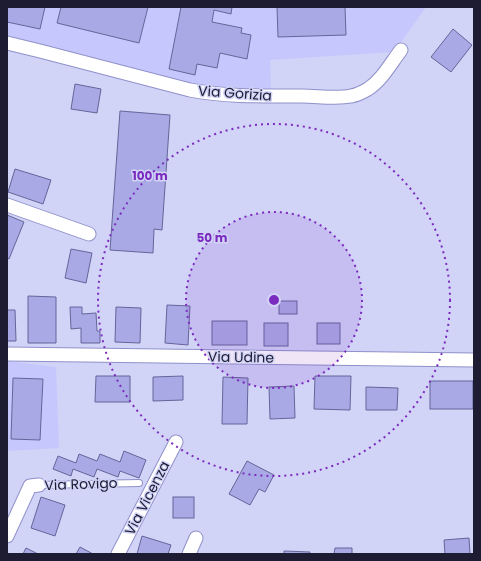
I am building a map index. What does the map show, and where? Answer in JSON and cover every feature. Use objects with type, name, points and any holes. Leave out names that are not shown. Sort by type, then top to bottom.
[{"type":"street","name":"Via Gorizia","points":[[7,43],[204,93],[223,95],[322,97],[350,96],[368,89],[378,80],[401,50]]},
{"type":"street","points":[[7,204],[89,234]]},
{"type":"street","name":"Via Udine","points":[[7,354],[474,360]]},
{"type":"street","name":"Via Vicenza","points":[[118,554],[176,442]]},
{"type":"street","name":"Via Rovigo","points":[[7,536],[30,486],[39,486]]},
{"type":"street","points":[[189,554],[196,538]]},
{"type":"lane","name":"Via Rovigo","points":[[39,486],[139,483]]},
{"type":"shaded area","points":[[7,7],[426,7],[394,52],[270,60],[271,89],[196,86],[7,42]]},
{"type":"shaded area","points":[[7,361],[56,367],[59,448],[7,451]]},
{"type":"building","points":[[7,7],[45,7],[40,29],[7,22]]},
{"type":"building","points":[[61,7],[148,7],[139,43],[57,23]]},
{"type":"building","points":[[181,7],[232,7],[231,14],[214,10],[212,22],[242,28],[241,33],[251,35],[247,59],[220,53],[217,68],[197,64],[195,75],[169,69]]},
{"type":"building","points":[[277,7],[345,7],[346,35],[278,37]]},
{"type":"building","points":[[453,29],[472,45],[451,72],[431,57]]},
{"type":"building","points":[[75,84],[101,89],[97,113],[71,109]]},
{"type":"building","points":[[120,111],[170,115],[162,230],[154,229],[153,253],[110,250]]},
{"type":"building","points":[[15,169],[51,180],[43,204],[8,192]]},
{"type":"building","points":[[7,215],[24,222],[9,259],[7,258]]},
{"type":"building","points":[[71,249],[92,253],[86,283],[65,278]]},
{"type":"building","points":[[28,296],[56,297],[56,343],[28,343]]},
{"type":"building","points":[[279,301],[297,301],[297,314],[279,314]]},
{"type":"building","points":[[167,305],[190,306],[188,345],[165,343]]},
{"type":"building","points":[[70,307],[82,307],[82,314],[96,313],[97,331],[100,331],[100,343],[81,343],[81,328],[71,329]]},
{"type":"building","points":[[116,307],[141,308],[140,343],[115,342]]},
{"type":"building","points":[[7,310],[15,310],[16,341],[7,341]]},
{"type":"building","points":[[212,321],[247,321],[247,345],[212,345]]},
{"type":"building","points":[[264,323],[288,323],[288,346],[264,346]]},
{"type":"building","points":[[317,323],[340,323],[340,344],[317,344]]},
{"type":"building","points":[[96,376],[130,376],[130,402],[95,402]]},
{"type":"building","points":[[183,376],[183,400],[153,401],[153,377]]},
{"type":"building","points":[[315,376],[351,376],[350,410],[314,409]]},
{"type":"building","points":[[223,377],[248,378],[247,424],[222,424]]},
{"type":"building","points":[[13,378],[43,379],[40,440],[11,439]]},
{"type":"building","points":[[430,381],[473,381],[473,409],[430,409]]},
{"type":"building","points":[[294,386],[295,418],[270,419],[269,387]]},
{"type":"building","points":[[366,387],[398,388],[397,410],[366,410]]},
{"type":"building","points":[[124,451],[146,460],[139,478],[120,471],[118,477],[97,469],[94,477],[73,469],[71,476],[53,469],[58,456],[76,463],[79,454],[97,461],[100,454],[120,462]]},
{"type":"building","points":[[247,461],[274,475],[265,492],[259,489],[250,505],[229,494]]},
{"type":"building","points":[[41,497],[65,505],[55,536],[31,528]]},
{"type":"building","points":[[173,497],[194,497],[194,518],[173,518]]},
{"type":"building","points":[[142,536],[171,545],[168,554],[137,554]]},
{"type":"building","points":[[469,538],[470,554],[445,554],[444,540]]},
{"type":"building","points":[[80,547],[93,554],[76,554]]},
{"type":"building","points":[[26,548],[38,554],[23,554]]},
{"type":"building","points":[[335,548],[352,548],[352,554],[334,554]]},
{"type":"building","points":[[284,551],[310,552],[309,554],[284,554]]}]
